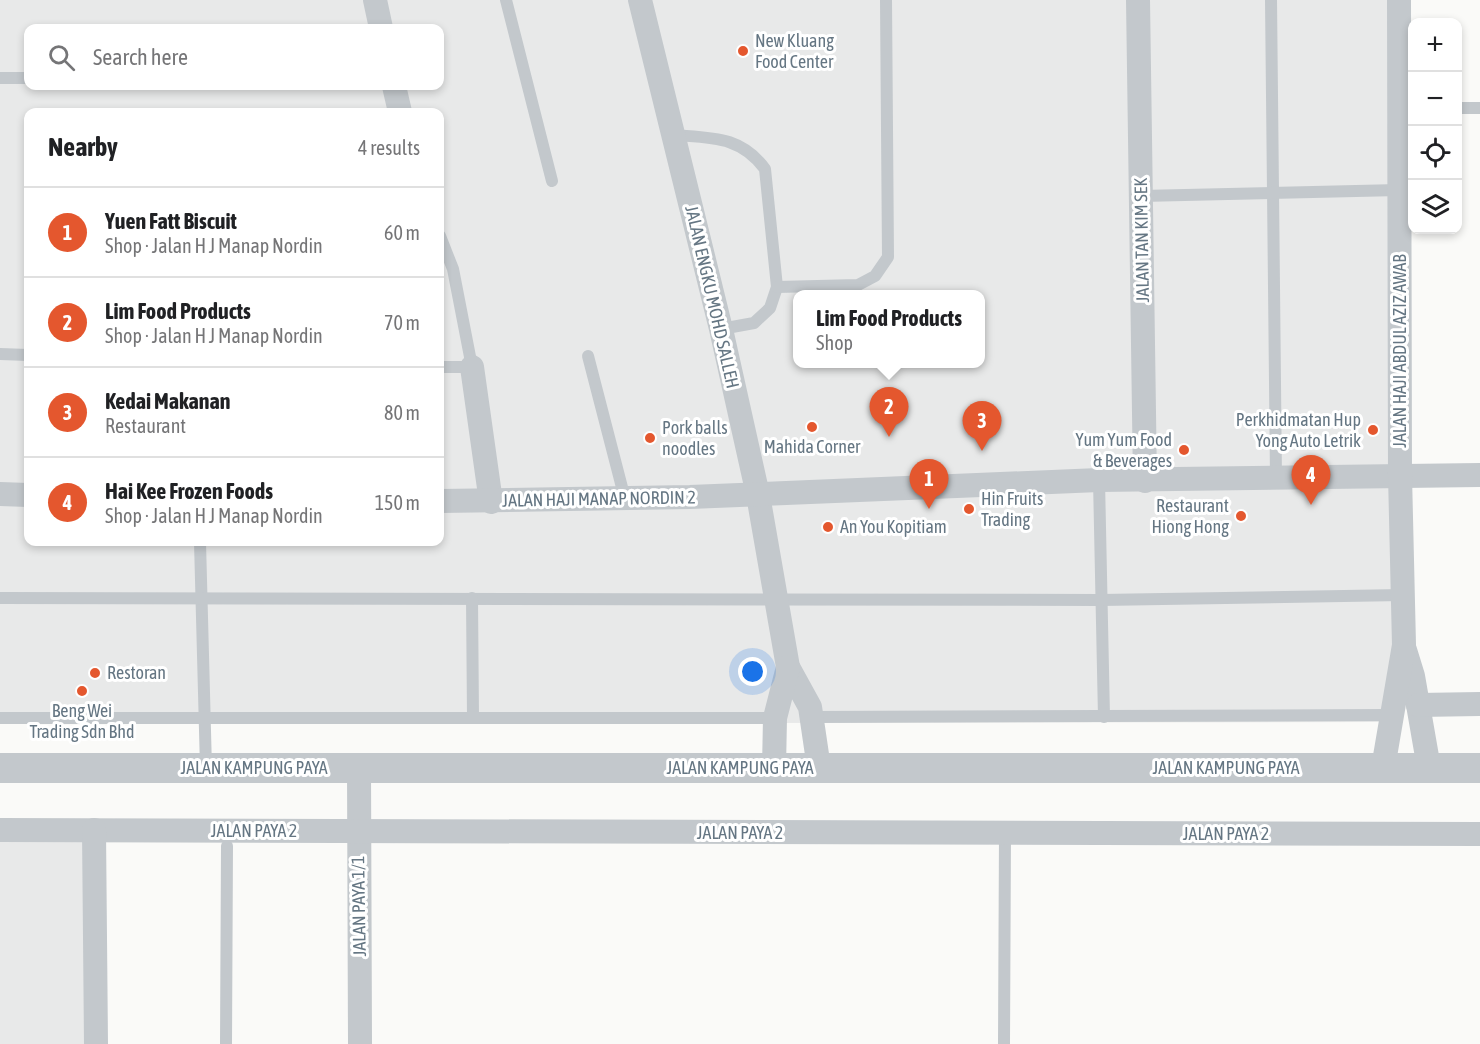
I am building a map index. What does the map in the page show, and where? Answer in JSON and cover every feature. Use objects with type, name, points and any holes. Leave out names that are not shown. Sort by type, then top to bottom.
[{"type":"street","points":[[375,0],[380,24]]},
{"type":"street","name":"JALAN ENGKU MOHD SALLEH","points":[[640,0],[721,329],[758,495],[788,667],[810,707],[819,768]]},
{"type":"street","name":"JALAN TAN KIM SEK","points":[[1138,0],[1145,481]]},
{"type":"street","name":"JALAN HAJI ABDUL AZIZ AWAB","points":[[1399,0],[1406,108],[1399,190],[1400,475],[1404,645]]},
{"type":"street","points":[[395,90],[399,108]]},
{"type":"street","points":[[472,368],[491,502]]},
{"type":"street","name":"JALAN HAJI MANAP NORDIN 2","points":[[444,501],[491,502],[758,495],[1099,480],[1480,475]]},
{"type":"street","points":[[0,494],[24,495]]},
{"type":"street","points":[[1404,645],[1413,676],[1429,768]]},
{"type":"street","points":[[1383,768],[1404,645]]},
{"type":"street","name":"JALAN ENGKU MOHD SALLEH","points":[[774,768],[775,718],[788,667]]},
{"type":"street","points":[[1418,705],[1480,704]]},
{"type":"street","name":"JALAN KAMPUNG PAYA","points":[[0,768],[1480,768]]},
{"type":"street","name":"JALAN PAYA 1/1","points":[[358,768],[360,1044]]},
{"type":"street","name":"JALAN PAYA 2","points":[[0,830],[1480,834]]},
{"type":"street","points":[[94,830],[96,1044]]},
{"type":"lane","points":[[506,0],[552,181]]},
{"type":"lane","points":[[777,287],[858,285],[875,276],[888,257],[886,0]]},
{"type":"lane","points":[[1272,0],[1276,478]]},
{"type":"lane","points":[[0,78],[24,78]]},
{"type":"lane","points":[[1462,108],[1480,108]]},
{"type":"lane","points":[[674,135],[722,139],[740,145],[765,169],[777,287],[770,308],[754,322],[721,329]]},
{"type":"lane","points":[[1141,196],[1399,190]]},
{"type":"lane","points":[[444,247],[453,269],[472,368],[444,367]]},
{"type":"lane","points":[[0,354],[24,355]]},
{"type":"lane","points":[[588,356],[625,499]]},
{"type":"lane","points":[[1099,480],[1104,717]]},
{"type":"lane","points":[[200,546],[206,768]]},
{"type":"lane","points":[[0,598],[472,597],[1101,600],[1403,595]]},
{"type":"lane","points":[[472,597],[473,717]]},
{"type":"lane","points":[[812,717],[1391,715]]},
{"type":"lane","points":[[0,718],[775,718]]},
{"type":"lane","points":[[1004,1044],[1005,833]]},
{"type":"lane","points":[[226,1044],[227,846]]},
{"type":"shaded area","points":[[0,0],[1390,0],[1395,647],[1381,722],[0,724]]},
{"type":"shaded area","points":[[0,821],[104,821],[106,1044],[0,1044]]},
{"type":"place","name":"New Kluang Food Center","points":[[743,51]]},
{"type":"place","name":"Mahida Corner","points":[[812,427]]},
{"type":"place","name":"Perkhidmatan Hup Yong Auto Letrik","points":[[1373,430]]},
{"type":"place","name":"Lim Food Products","points":[[889,437]]},
{"type":"place","name":"Pork balls noodles","points":[[650,438]]},
{"type":"place","name":"Yum Yum Food & Beverages","points":[[1184,450]]},
{"type":"place","name":"Kedai Makanan","points":[[982,451]]},
{"type":"place","name":"Hai Kee Frozen Foods","points":[[1311,505]]},
{"type":"place","name":"Yuen Fatt Biscuit","points":[[929,509]]},
{"type":"place","name":"Hin Fruits Trading","points":[[969,509]]},
{"type":"place","name":"Restaurant Hiong Hong","points":[[1241,516]]},
{"type":"place","name":"An You Kopitiam","points":[[828,527]]},
{"type":"place","name":"Restoran","points":[[95,673]]},
{"type":"place","name":"Beng Wei Trading Sdn Bhd","points":[[82,691]]}]
